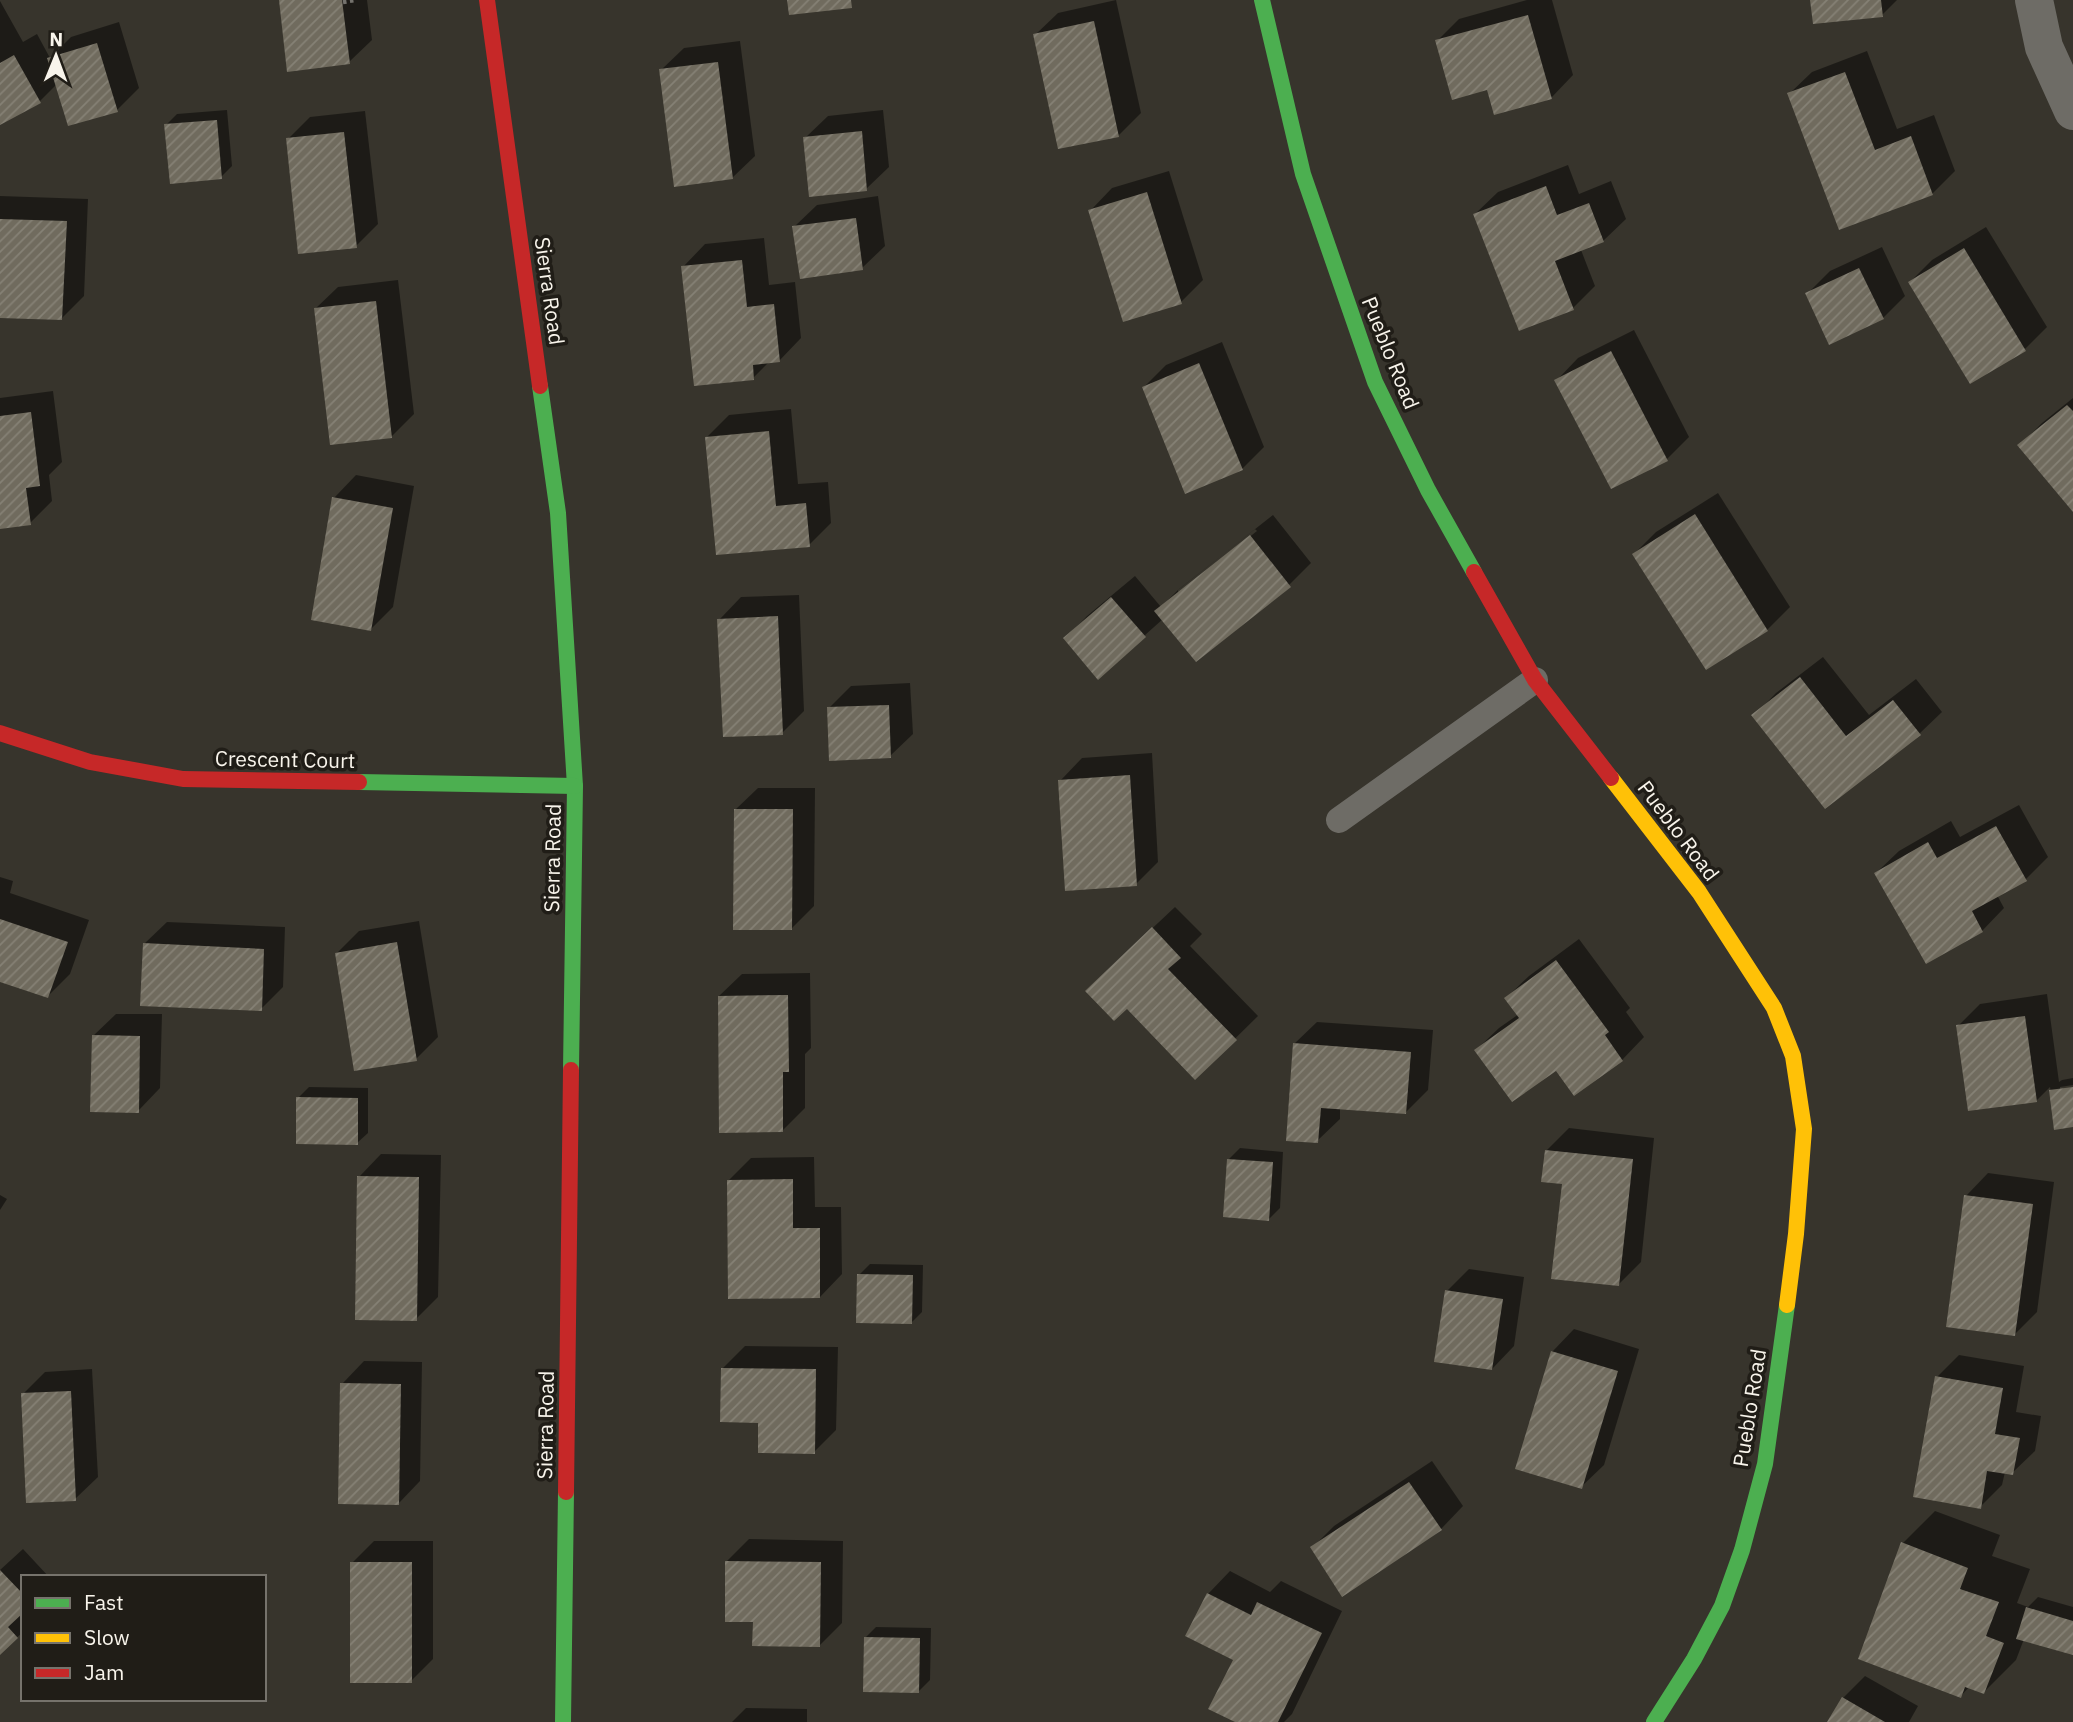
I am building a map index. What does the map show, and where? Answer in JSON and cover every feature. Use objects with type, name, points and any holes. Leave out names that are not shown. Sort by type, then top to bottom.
[{"type":"street","name":"Sierra Road","points":[[487,0],[558,513],[575,786],[563,1722]]},
{"type":"street","name":"Pueblo Road","points":[[1262,0],[1303,174],[1375,382],[1428,490],[1535,680],[1699,892],[1774,1008],[1793,1056],[1804,1129],[1796,1234],[1765,1464],[1742,1550],[1722,1606],[1695,1659],[1654,1722]]},
{"type":"street","points":[[2034,0],[2044,47],[2073,111]]},
{"type":"street","name":"Crescent Court","points":[[0,733],[90,762],[183,779],[575,786]]},
{"type":"lane","points":[[1339,820],[1535,680]]},
{"type":"path","points":[[343,2],[355,0]]},
{"type":"building","points":[[279,0],[342,0],[350,64],[287,72]]},
{"type":"building","points":[[787,0],[851,0],[852,8],[789,15]]},
{"type":"building","points":[[1810,0],[1881,0],[1883,17],[1813,24]]},
{"type":"building","points":[[1528,15],[1552,99],[1494,115],[1487,90],[1452,100],[1435,40]]},
{"type":"building","points":[[1094,21],[1119,137],[1058,149],[1033,34]]},
{"type":"building","points":[[97,43],[118,112],[68,126],[47,58]]},
{"type":"building","points":[[14,55],[41,103],[0,125],[0,63]]},
{"type":"building","points":[[718,62],[733,179],[674,187],[659,69]]},
{"type":"building","points":[[1845,72],[1875,150],[1911,136],[1933,195],[1839,230],[1787,93]]},
{"type":"building","points":[[217,120],[222,179],[170,184],[164,124]]},
{"type":"building","points":[[862,131],[867,191],[809,197],[803,137]]},
{"type":"building","points":[[344,132],[357,248],[298,254],[286,138]]},
{"type":"building","points":[[1546,186],[1557,215],[1589,203],[1604,242],[1555,261],[1574,310],[1519,331],[1473,214]]},
{"type":"building","points":[[1147,192],[1182,304],[1123,322],[1088,210]]},
{"type":"building","points":[[856,218],[863,270],[800,279],[792,226]]},
{"type":"building","points":[[0,219],[67,221],[62,320],[0,318]]},
{"type":"building","points":[[1964,248],[2026,351],[1970,384],[1908,282]]},
{"type":"building","points":[[742,260],[747,307],[774,304],[780,362],[753,365],[754,380],[694,386],[681,266]]},
{"type":"building","points":[[1859,268],[1884,319],[1829,345],[1805,293]]},
{"type":"building","points":[[376,301],[392,438],[330,445],[314,308]]},
{"type":"building","points":[[1611,351],[1668,461],[1611,489],[1554,380]]},
{"type":"building","points":[[1199,363],[1243,470],[1185,494],[1142,387]]},
{"type":"building","points":[[2067,405],[2073,411],[2073,512],[2017,445]]},
{"type":"building","points":[[31,412],[40,486],[26,488],[31,525],[0,529],[0,416]]},
{"type":"building","points":[[769,431],[776,506],[806,503],[810,547],[716,555],[705,437]]},
{"type":"building","points":[[332,497],[393,508],[371,631],[311,620]]},
{"type":"building","points":[[1695,514],[1768,631],[1706,670],[1632,554]]},
{"type":"building","points":[[1250,535],[1291,587],[1196,662],[1154,611]]},
{"type":"building","points":[[1111,597],[1146,637],[1098,680],[1063,638]]},
{"type":"building","points":[[778,616],[783,735],[723,737],[717,619]]},
{"type":"building","points":[[1800,677],[1846,736],[1893,700],[1921,735],[1825,809],[1751,715]]},
{"type":"building","points":[[889,705],[891,758],[829,761],[827,707]]},
{"type":"building","points":[[1130,775],[1137,886],[1065,891],[1058,780]]},
{"type":"building","points":[[734,809],[793,809],[792,930],[733,930]]},
{"type":"building","points":[[1996,826],[2027,881],[1972,911],[1983,932],[1926,964],[1874,873],[1928,842],[1937,858]]},
{"type":"building","points":[[0,919],[68,942],[48,998],[0,982]]},
{"type":"building","points":[[1152,927],[1181,958],[1168,969],[1237,1040],[1195,1080],[1127,1009],[1114,1021],[1085,991]]},
{"type":"building","points":[[397,942],[417,1061],[354,1071],[335,953]]},
{"type":"building","points":[[143,943],[264,949],[262,1011],[140,1006]]},
{"type":"building","points":[[1556,960],[1609,1032],[1605,1035],[1623,1061],[1574,1096],[1556,1071],[1512,1102],[1474,1050],[1519,1018],[1504,998]]},
{"type":"building","points":[[788,995],[789,1072],[783,1072],[783,1132],[719,1133],[718,996]]},
{"type":"building","points":[[2025,1016],[2037,1102],[1968,1111],[1956,1025]]},
{"type":"building","points":[[92,1035],[140,1036],[139,1113],[90,1112]]},
{"type":"building","points":[[1293,1043],[1411,1052],[1406,1114],[1321,1108],[1318,1143],[1286,1141]]},
{"type":"building","points":[[2073,1087],[2073,1127],[2054,1130],[2049,1090]]},
{"type":"building","points":[[296,1097],[358,1098],[358,1145],[296,1144]]},
{"type":"building","points":[[1545,1150],[1633,1159],[1619,1286],[1551,1279],[1562,1184],[1541,1182]]},
{"type":"building","points":[[1227,1159],[1273,1162],[1269,1221],[1223,1217]]},
{"type":"building","points":[[357,1176],[419,1177],[417,1321],[355,1320]]},
{"type":"building","points":[[793,1179],[793,1228],[820,1228],[820,1298],[728,1299],[727,1180]]},
{"type":"building","points":[[1964,1195],[2033,1204],[2015,1336],[1946,1327]]},
{"type":"building","points":[[857,1274],[913,1275],[912,1324],[856,1323]]},
{"type":"building","points":[[1445,1290],[1503,1299],[1492,1370],[1434,1362]]},
{"type":"building","points":[[1551,1351],[1618,1371],[1582,1489],[1515,1469]]},
{"type":"building","points":[[721,1368],[816,1369],[815,1454],[758,1453],[758,1423],[720,1422]]},
{"type":"building","points":[[1935,1376],[2003,1388],[1995,1434],[2020,1438],[2013,1475],[1987,1471],[1981,1509],[1913,1497]]},
{"type":"building","points":[[340,1383],[401,1384],[399,1505],[338,1504]]},
{"type":"building","points":[[71,1391],[76,1501],[26,1503],[21,1393]]},
{"type":"building","points":[[1409,1482],[1442,1530],[1342,1597],[1310,1547]]},
{"type":"building","points":[[1901,1542],[1968,1568],[1960,1589],[1999,1602],[1986,1636],[2004,1643],[1984,1694],[1965,1687],[1961,1698],[1858,1659]]},
{"type":"building","points":[[725,1561],[821,1562],[820,1647],[752,1646],[753,1622],[725,1622]]},
{"type":"building","points":[[350,1562],[412,1562],[412,1683],[350,1683]]},
{"type":"building","points":[[0,1570],[21,1592],[21,1615],[8,1627],[18,1638],[0,1655]]},
{"type":"building","points":[[1207,1593],[1251,1615],[1257,1602],[1322,1633],[1278,1722],[1235,1722],[1208,1709],[1233,1660],[1185,1636]]},
{"type":"building","points":[[2026,1607],[2073,1621],[2073,1655],[2016,1639]]},
{"type":"building","points":[[864,1637],[920,1638],[919,1693],[863,1692]]},
{"type":"building","points":[[1842,1697],[1885,1722],[1827,1722]]},
{"type":"traffic: fast","points":[[1262,0],[1303,174],[1375,382],[1428,490],[1474,572]]},
{"type":"traffic: fast","points":[[540,386],[558,513],[575,786],[571,1070]]},
{"type":"traffic: fast","points":[[359,782],[575,786]]},
{"type":"traffic: fast","points":[[1654,1722],[1694,1659],[1722,1606],[1742,1550],[1765,1464],[1787,1305]]},
{"type":"traffic: fast","points":[[563,1722],[566,1492]]},
{"type":"traffic: slow","points":[[1611,778],[1699,892],[1774,1008],[1793,1056],[1804,1129],[1796,1234],[1787,1305]]},
{"type":"traffic: jam","points":[[487,0],[540,386]]},
{"type":"traffic: jam","points":[[1474,572],[1535,680],[1611,778]]},
{"type":"traffic: jam","points":[[0,733],[90,762],[183,779],[359,782]]},
{"type":"traffic: jam","points":[[566,1492],[571,1070]]}]
